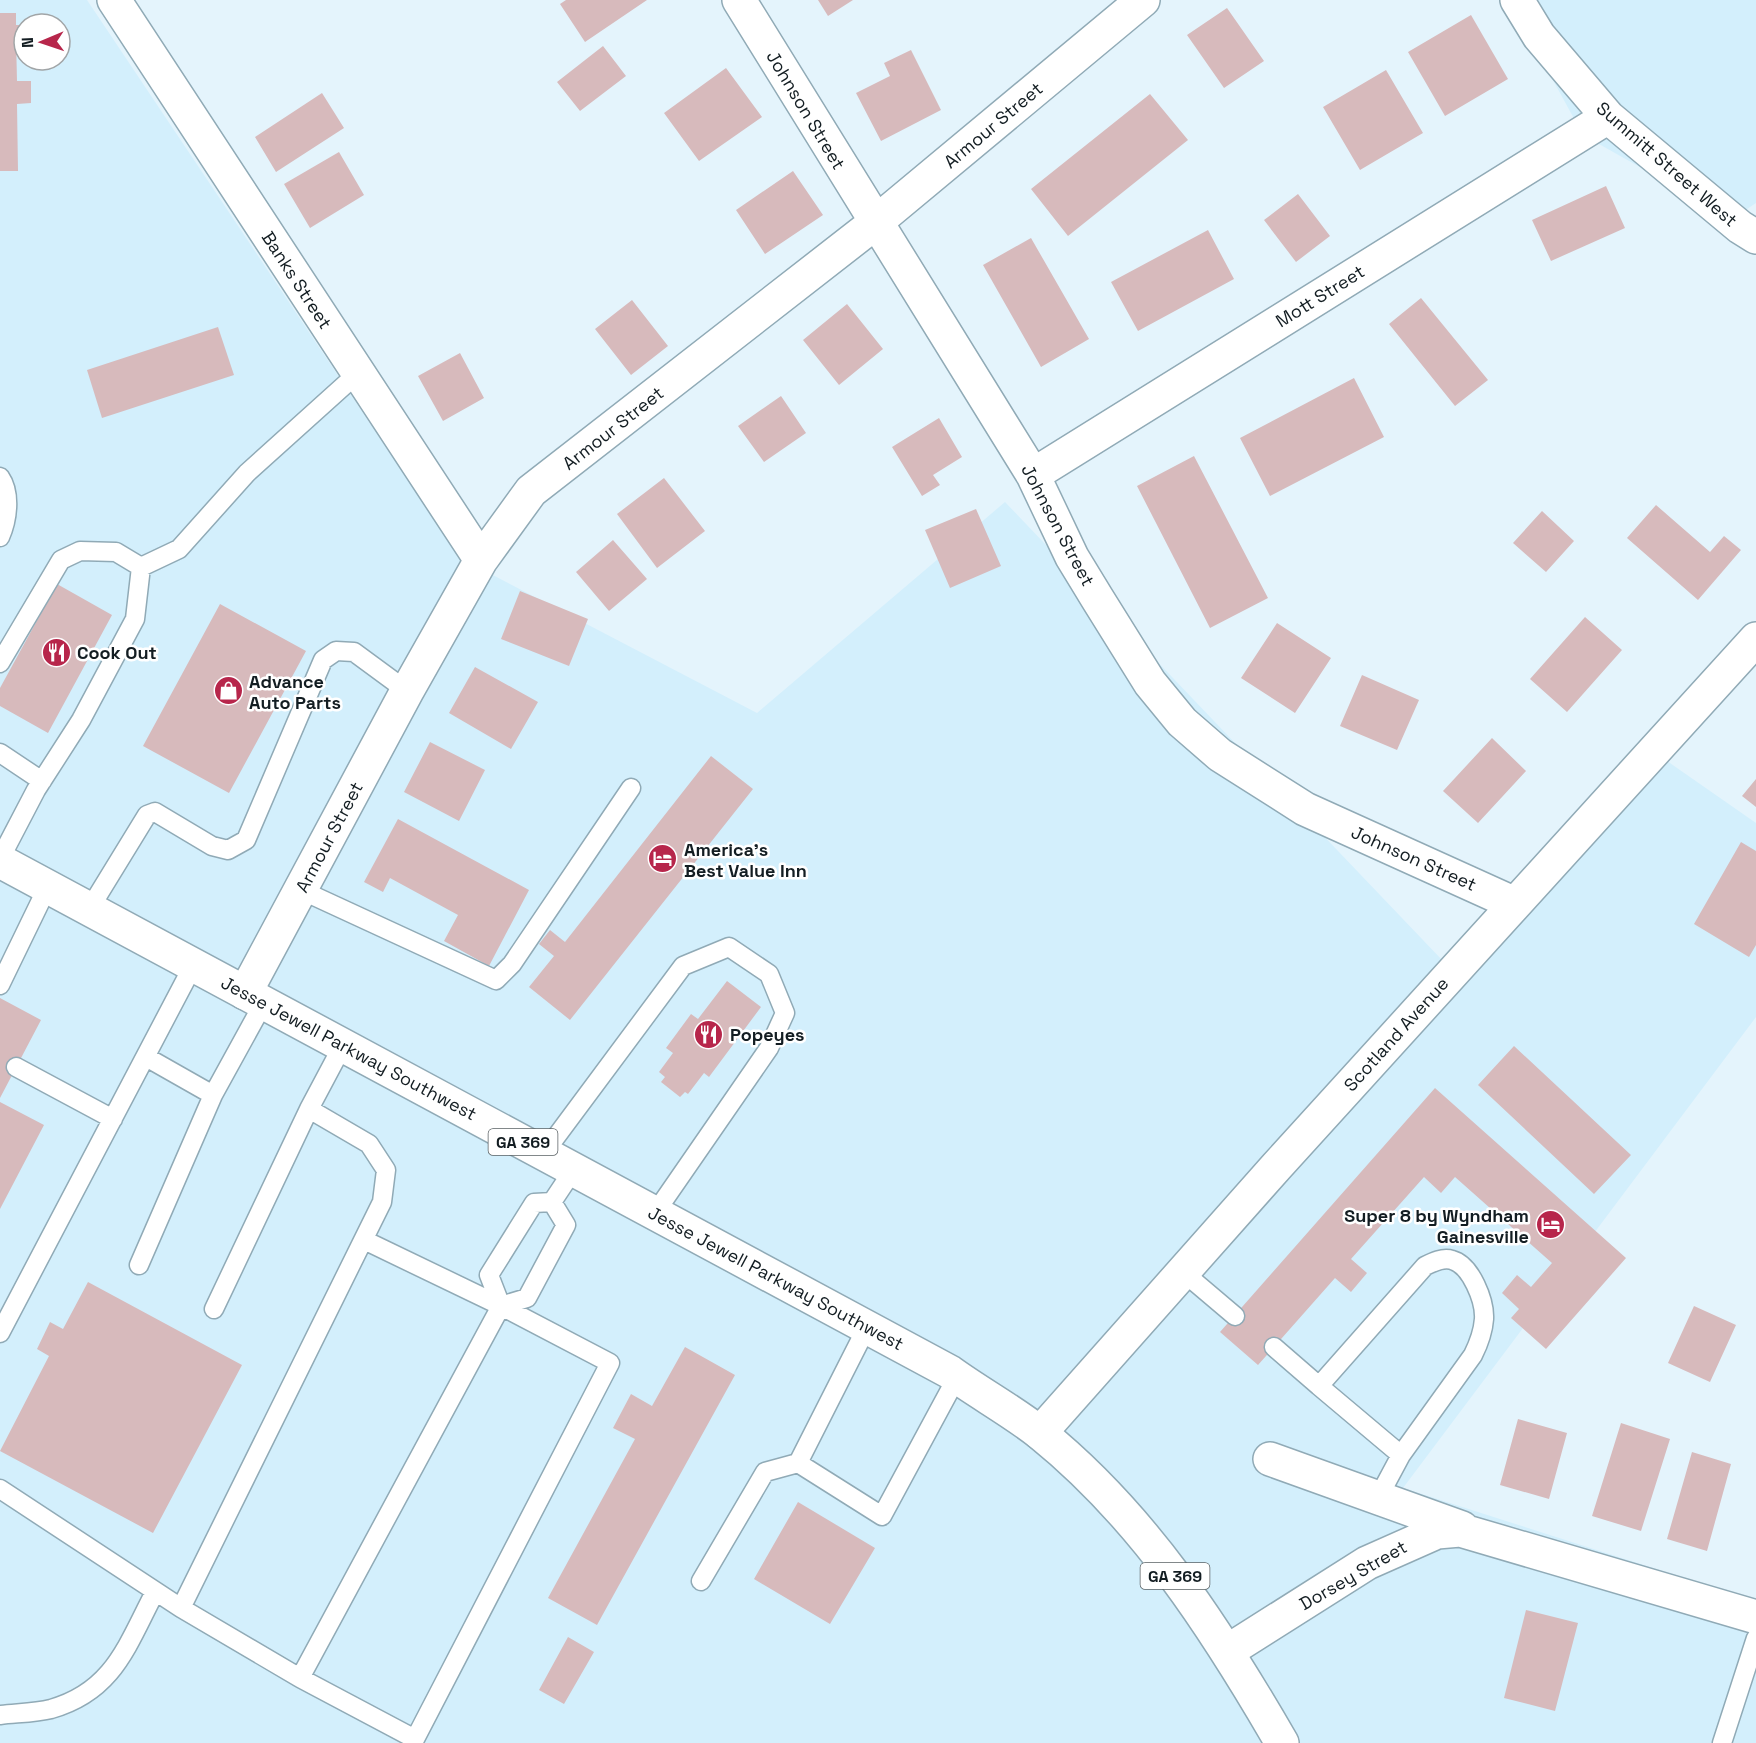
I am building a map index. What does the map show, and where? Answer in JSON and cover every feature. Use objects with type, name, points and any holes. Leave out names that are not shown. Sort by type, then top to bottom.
[{"type":"street","name":"Banks Street","points":[[114,0],[481,560]]},
{"type":"street","name":"Johnson Street","points":[[739,0],[1033,475],[1072,557],[1097,598],[1150,683],[1182,722],[1220,755],[1305,809],[1515,904]]},
{"type":"street","name":"Armour Street","points":[[254,998],[301,890],[407,691],[481,560],[531,491],[875,223],[1143,0]]},
{"type":"street","name":"Summitt Street West","points":[[1517,0],[1539,36],[1608,117],[1740,227],[1756,237]]},
{"type":"street","name":"Mott Street","points":[[1033,475],[1608,117]]},
{"type":"street","name":"Scotland Avenue","points":[[1040,1433],[1756,639]]},
{"type":"street","name":"Jesse Jewell Parkway Southwest","points":[[0,860],[867,1327],[957,1377],[1040,1433]]},
{"type":"street","name":"GA 369","points":[[1040,1433],[1106,1492],[1159,1554],[1228,1651],[1282,1743]]},
{"type":"street","name":"Dorsey Street","points":[[1270,1459],[1521,1548]]},
{"type":"street","name":"Dorsey Street","points":[[1228,1651],[1367,1563],[1437,1532],[1460,1530],[1756,1617]]},
{"type":"lane","points":[[141,567],[179,549],[247,473],[358,373]]},
{"type":"lane","points":[[0,477],[7,487],[6,525],[0,537]]},
{"type":"lane","points":[[0,663],[61,560],[80,551],[116,552],[141,567]]},
{"type":"lane","points":[[0,860],[42,781],[81,720],[135,619],[141,567]]},
{"type":"lane","points":[[90,908],[147,815],[155,812],[212,846],[228,850],[246,840],[323,660],[336,651],[354,652],[407,691]]},
{"type":"lane","points":[[0,753],[42,781]]},
{"type":"lane","points":[[301,890],[496,980],[512,964],[632,789]]},
{"type":"lane","points":[[0,984],[48,886]]},
{"type":"lane","points":[[544,1154],[683,966],[729,947],[769,974],[785,1013],[769,1048],[655,1213]]},
{"type":"lane","points":[[0,1333],[194,964]]},
{"type":"lane","points":[[139,1265],[254,998]]},
{"type":"lane","points":[[214,1309],[309,1109],[343,1045]]},
{"type":"lane","points":[[146,1057],[213,1095]]},
{"type":"lane","points":[[16,1067],[113,1119]]},
{"type":"lane","points":[[182,1608],[382,1202],[386,1170],[369,1144],[309,1109]]},
{"type":"lane","points":[[552,1202],[574,1169]]},
{"type":"lane","points":[[501,1306],[489,1275],[534,1203],[552,1202]]},
{"type":"lane","points":[[300,1678],[501,1306],[526,1298],[566,1225],[552,1202]]},
{"type":"lane","points":[[0,1489],[155,1592],[300,1678],[415,1739],[610,1363],[501,1306],[364,1240]]},
{"type":"lane","points":[[1319,1386],[1425,1266],[1439,1260],[1452,1259],[1465,1268],[1479,1292],[1484,1317],[1481,1338],[1473,1355],[1401,1455],[1378,1498]]},
{"type":"lane","points":[[1183,1272],[1235,1316]]},
{"type":"lane","points":[[798,1463],[867,1327]]},
{"type":"lane","points":[[1274,1347],[1401,1455]]},
{"type":"lane","points":[[701,1581],[765,1472],[798,1463],[882,1516],[957,1377]]},
{"type":"lane","points":[[0,1715],[50,1709],[84,1696],[113,1671],[155,1592]]},
{"type":"lane","points":[[1722,1743],[1756,1638]]},
{"type":"shaded area","points":[[0,0],[87,0],[460,558],[757,713],[1005,502],[1464,983],[1667,761],[1756,823],[1756,1017],[1403,1488],[1756,1601],[1756,1743],[0,1743]]},
{"type":"shaded area","points":[[1509,0],[1756,0],[1756,203],[1732,219],[1583,135]]},
{"type":"building","points":[[566,0],[647,0],[585,42],[560,4]]},
{"type":"building","points":[[818,0],[853,0],[828,16]]},
{"type":"building","points":[[1227,8],[1264,61],[1224,88],[1187,35]]},
{"type":"building","points":[[0,13],[12,13],[12,72],[17,72],[17,81],[31,81],[31,103],[17,104],[18,171],[0,171]]},
{"type":"building","points":[[1471,15],[1508,79],[1445,116],[1408,52]]},
{"type":"building","points":[[603,46],[626,76],[580,111],[557,82]]},
{"type":"building","points":[[911,50],[941,110],[881,141],[856,93],[890,76],[884,63]]},
{"type":"building","points":[[726,68],[762,117],[699,161],[664,113]]},
{"type":"building","points":[[1386,70],[1423,133],[1360,170],[1323,107]]},
{"type":"building","points":[[322,93],[344,128],[276,172],[255,137]]},
{"type":"building","points":[[1150,94],[1188,140],[1068,236],[1031,189]]},
{"type":"building","points":[[339,152],[364,195],[310,228],[284,184]]},
{"type":"building","points":[[793,171],[823,215],[765,254],[736,210]]},
{"type":"building","points":[[1606,186],[1625,228],[1551,261],[1532,220]]},
{"type":"building","points":[[1298,194],[1330,236],[1296,262],[1264,220]]},
{"type":"building","points":[[1208,230],[1234,279],[1138,331],[1111,282]]},
{"type":"building","points":[[1031,238],[1089,339],[1041,367],[983,265]]},
{"type":"building","points":[[1421,298],[1488,380],[1455,406],[1389,324]]},
{"type":"building","points":[[632,300],[668,346],[631,375],[595,329]]},
{"type":"building","points":[[847,304],[883,349],[839,385],[803,340]]},
{"type":"building","points":[[218,327],[234,375],[102,418],[87,370]]},
{"type":"building","points":[[460,353],[484,398],[443,421],[418,376]]},
{"type":"building","points":[[1354,378],[1384,437],[1270,496],[1240,438]]},
{"type":"building","points":[[781,396],[806,433],[764,462],[738,426]]},
{"type":"building","points":[[939,418],[962,457],[933,475],[940,485],[922,496],[892,447]]},
{"type":"building","points":[[1194,456],[1268,598],[1210,628],[1137,486]]},
{"type":"building","points":[[664,478],[705,531],[657,568],[617,514]]},
{"type":"building","points":[[1656,505],[1710,552],[1724,536],[1741,550],[1698,600],[1627,538]]},
{"type":"building","points":[[976,509],[1001,566],[950,588],[925,530]]},
{"type":"building","points":[[1542,511],[1574,541],[1546,572],[1513,543]]},
{"type":"building","points":[[613,540],[647,579],[609,611],[576,572]]},
{"type":"building","name":"Cook Out","points":[[57,584],[112,615],[48,733],[0,706],[0,688]]},
{"type":"building","points":[[520,591],[588,619],[569,666],[501,639]]},
{"type":"building","points":[[220,604],[306,651],[229,793],[143,746]]},
{"type":"building","points":[[1585,617],[1622,650],[1567,712],[1530,679]]},
{"type":"building","points":[[1277,623],[1331,658],[1295,713],[1241,678]]},
{"type":"building","points":[[475,667],[538,702],[511,749],[449,713]]},
{"type":"building","points":[[1362,675],[1419,700],[1397,750],[1340,726]]},
{"type":"building","points":[[1492,738],[1526,771],[1478,823],[1443,791]]},
{"type":"building","points":[[430,742],[485,770],[459,821],[404,792]]},
{"type":"building","name":"America's Best Value Inn","points":[[711,756],[753,789],[570,1020],[529,987],[554,956],[539,944],[550,930],[565,942]]},
{"type":"building","points":[[1756,779],[1756,807],[1742,796]]},
{"type":"building","points":[[398,819],[529,890],[489,966],[444,941],[458,915],[390,878],[383,892],[364,882]]},
{"type":"building","points":[[1741,842],[1756,851],[1756,945],[1749,957],[1694,924]]},
{"type":"building","name":"Popeyes","points":[[727,981],[761,1007],[709,1077],[704,1073],[688,1094],[685,1092],[680,1097],[661,1082],[665,1077],[659,1072],[673,1053],[666,1048],[691,1014],[698,1019]]},
{"type":"building","points":[[0,998],[41,1020],[0,1098]]},
{"type":"building","points":[[1514,1046],[1631,1155],[1594,1194],[1478,1085]]},
{"type":"building","name":"Super 8 by Wyndham Gainesville","points":[[1435,1088],[1626,1258],[1546,1349],[1511,1318],[1519,1309],[1502,1293],[1517,1275],[1531,1287],[1552,1263],[1455,1177],[1441,1193],[1424,1177],[1351,1259],[1367,1273],[1351,1292],[1335,1278],[1258,1365],[1220,1332]]},
{"type":"building","points":[[0,1102],[44,1125],[0,1209]]},
{"type":"building","points":[[88,1282],[242,1365],[153,1533],[0,1451],[49,1356],[37,1349],[50,1322],[63,1329]]},
{"type":"building","points":[[1694,1306],[1736,1325],[1710,1382],[1668,1363]]},
{"type":"building","points":[[685,1347],[735,1375],[597,1625],[548,1598],[635,1439],[613,1428],[631,1394],[652,1406]]},
{"type":"building","points":[[1518,1419],[1567,1433],[1549,1499],[1500,1485]]},
{"type":"building","points":[[1621,1423],[1670,1439],[1641,1531],[1592,1516]]},
{"type":"building","points":[[1692,1452],[1731,1464],[1707,1551],[1667,1539]]},
{"type":"building","points":[[798,1502],[875,1548],[830,1624],[754,1579]]},
{"type":"building","points":[[1526,1610],[1578,1623],[1555,1711],[1504,1698]]},
{"type":"building","points":[[568,1637],[594,1652],[564,1704],[539,1690]]},
{"type":"place","name":"Cook Out","points":[[56,652]]},
{"type":"place","name":"Advance Auto Parts","points":[[228,691]]},
{"type":"place","name":"America's Best Value Inn","points":[[663,859]]},
{"type":"place","name":"Popeyes","points":[[709,1034]]},
{"type":"place","name":"Super 8 by Wyndham Gainesville","points":[[1550,1225]]}]
